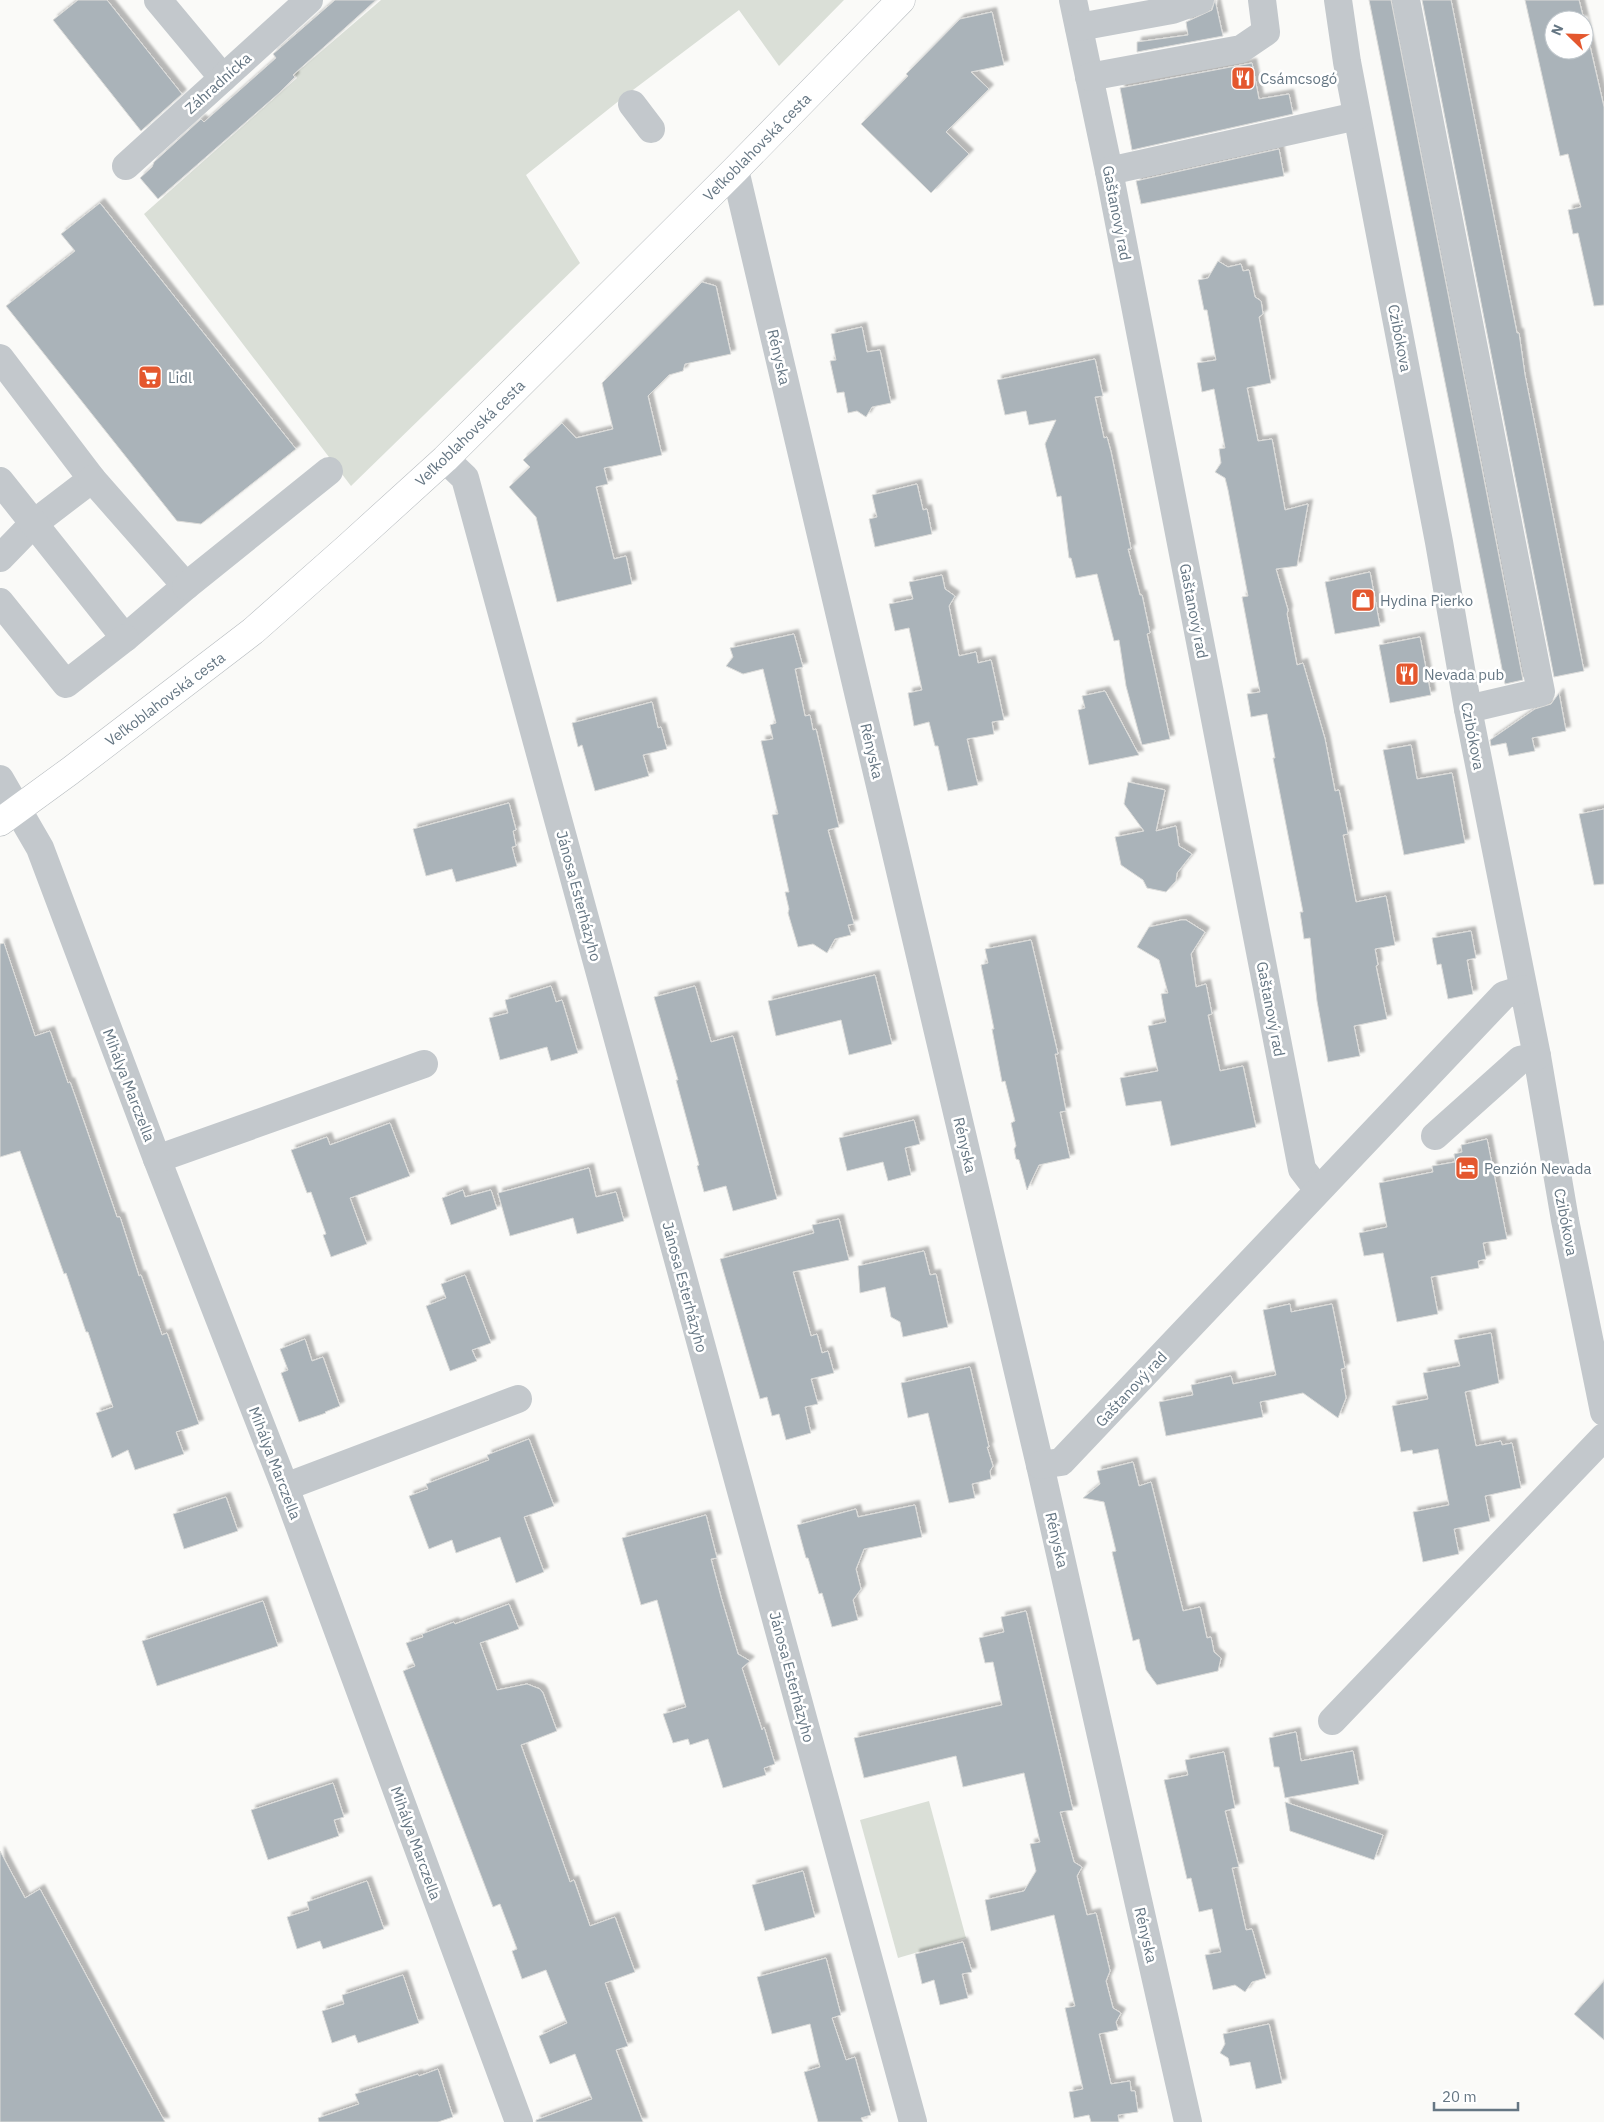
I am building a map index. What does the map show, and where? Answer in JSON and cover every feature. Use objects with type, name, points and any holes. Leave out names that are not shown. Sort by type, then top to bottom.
[{"type":"main road","name":"Veľkoblahovská cesta","points":[[9,816],[253,631],[445,459],[735,170],[901,0]]},
{"type":"street","points":[[158,0],[223,78]]},
{"type":"street","name":"Záhradnícka","points":[[126,166],[309,0]]},
{"type":"street","name":"Gaštanový rad","points":[[1073,0],[1109,171],[1302,1168],[1318,1190]]},
{"type":"street","points":[[1079,28],[1171,5],[1200,0]]},
{"type":"street","points":[[1090,77],[1241,49],[1266,32],[1262,0]]},
{"type":"street","name":"Czibókova","points":[[1338,0],[1357,116],[1437,533],[1468,709],[1537,1056],[1565,1220],[1604,1412]]},
{"type":"street","points":[[1406,0],[1541,692],[1468,709]]},
{"type":"street","points":[[632,104],[651,129]]},
{"type":"street","points":[[1109,171],[1357,116]]},
{"type":"street","name":"Rényska","points":[[735,170],[1040,1464],[1188,2122]]},
{"type":"street","points":[[0,358],[92,479],[186,586]]},
{"type":"street","name":"Jánosa Esterházyho","points":[[445,459],[464,478],[914,2122]]},
{"type":"street","points":[[0,602],[66,684],[329,471]]},
{"type":"street","points":[[0,558],[33,524],[92,479]]},
{"type":"street","points":[[0,481],[125,638]]},
{"type":"street","name":"Mihálya Marczella","points":[[0,779],[9,816],[40,848],[157,1159],[285,1486],[519,2122]]},
{"type":"street","name":"Gaštanový rad","points":[[1040,1464],[1061,1462],[1504,995],[1523,988]]},
{"type":"street","points":[[1435,1136],[1520,1060],[1537,1056]]},
{"type":"street","points":[[157,1159],[424,1064]]},
{"type":"street","points":[[285,1486],[518,1399]]},
{"type":"street","points":[[1332,1721],[1604,1438]]},
{"type":"shaded area","points":[[381,0],[844,0],[779,66],[739,10],[625,96],[526,175],[580,263],[351,486],[144,214],[297,78],[295,74]]},
{"type":"shaded area","points":[[929,1801],[966,1938],[898,1958],[860,1820]]},
{"type":"building","points":[[78,0],[107,0],[182,94],[141,131],[53,20]]},
{"type":"building","points":[[335,0],[376,0],[293,75],[295,77],[279,93],[158,199],[140,178],[152,167],[154,162],[201,119],[204,122],[276,58],[273,54]]},
{"type":"building","points":[[1215,0],[1223,36],[1137,52],[1137,42],[1188,35],[1186,22],[1212,10]]},
{"type":"building","points":[[1369,0],[1391,0],[1523,680],[1505,684]]},
{"type":"building","points":[[1422,0],[1451,0],[1517,333],[1519,333],[1525,375],[1584,671],[1554,677]]},
{"type":"building","points":[[1525,0],[1579,0],[1582,10],[1544,10],[1544,60],[1593,60],[1604,107],[1604,305],[1594,306],[1578,233],[1573,234],[1568,210],[1581,207],[1568,154],[1560,156]]},
{"type":"building","points":[[992,12],[1004,65],[971,72],[989,89],[946,132],[969,154],[931,193],[861,124],[908,76],[906,74],[960,19]]},
{"type":"building","points":[[1252,63],[1259,99],[1289,94],[1293,114],[1132,150],[1120,88]]},
{"type":"building","points":[[1279,149],[1284,176],[1141,204],[1136,181]]},
{"type":"building","name":"Lidl","points":[[100,203],[296,449],[201,524],[177,521],[6,306],[75,251],[61,234]]},
{"type":"building","points":[[1218,261],[1228,267],[1241,264],[1243,271],[1249,270],[1255,297],[1261,301],[1263,314],[1259,317],[1271,383],[1247,388],[1258,441],[1272,439],[1285,510],[1308,504],[1297,566],[1276,569],[1288,610],[1287,614],[1297,665],[1303,663],[1325,739],[1335,791],[1339,790],[1348,834],[1343,835],[1356,902],[1386,896],[1395,945],[1375,949],[1378,965],[1376,966],[1387,1019],[1354,1026],[1360,1056],[1328,1062],[1317,1001],[1310,938],[1304,939],[1300,912],[1303,912],[1273,758],[1275,758],[1267,714],[1251,717],[1247,694],[1260,692],[1242,597],[1248,596],[1225,478],[1215,472],[1221,463],[1219,449],[1225,448],[1214,389],[1202,392],[1197,363],[1216,360],[1207,310],[1204,310],[1198,280],[1208,278]]},
{"type":"building","points":[[702,282],[716,286],[731,354],[685,364],[683,371],[669,375],[648,396],[662,455],[604,468],[608,484],[596,487],[614,559],[626,556],[632,584],[557,602],[536,517],[509,487],[530,467],[523,460],[562,423],[576,438],[613,429],[602,383]]},
{"type":"building","points":[[862,327],[867,352],[880,350],[891,403],[872,407],[866,417],[857,411],[848,413],[844,392],[837,393],[830,361],[836,360],[831,334]]},
{"type":"building","points":[[1095,359],[1103,396],[1095,397],[1104,438],[1107,437],[1111,452],[1131,549],[1128,549],[1140,595],[1142,595],[1150,633],[1147,634],[1170,739],[1142,745],[1126,686],[1119,640],[1114,641],[1097,574],[1076,578],[1071,558],[1069,558],[1061,496],[1057,497],[1045,444],[1056,420],[1029,425],[1026,411],[1005,415],[997,380]]},
{"type":"building","points":[[917,484],[923,510],[927,509],[932,534],[875,547],[869,519],[877,517],[872,495]]},
{"type":"building","points":[[1370,572],[1380,626],[1335,634],[1325,582]]},
{"type":"building","points":[[942,575],[945,589],[955,596],[949,606],[959,656],[976,652],[978,663],[991,660],[1004,720],[992,722],[994,734],[967,739],[978,785],[948,791],[938,746],[935,746],[929,722],[914,726],[908,693],[922,690],[909,628],[895,631],[889,604],[913,599],[909,582]]},
{"type":"building","points":[[794,634],[803,667],[795,669],[805,716],[810,715],[813,730],[816,729],[839,827],[828,830],[854,924],[848,925],[851,935],[835,939],[827,953],[813,944],[798,947],[788,913],[789,909],[785,892],[789,892],[772,815],[778,814],[761,741],[773,739],[770,725],[776,723],[763,669],[743,674],[726,666],[733,657],[730,648]]},
{"type":"building","points":[[1420,637],[1431,695],[1390,703],[1379,645]]},
{"type":"building","points":[[1105,691],[1139,755],[1089,765],[1078,710],[1085,708],[1082,696]]},
{"type":"building","points":[[1559,693],[1566,731],[1532,738],[1535,751],[1509,756],[1506,743],[1491,746],[1490,740],[1535,709],[1551,704]]},
{"type":"building","points":[[652,702],[658,728],[661,727],[667,749],[643,755],[649,776],[595,791],[582,745],[578,747],[572,723]]},
{"type":"building","points":[[1411,745],[1417,779],[1452,773],[1465,843],[1404,855],[1383,750]]},
{"type":"building","points":[[1128,782],[1165,790],[1156,831],[1176,826],[1179,846],[1192,854],[1177,873],[1176,881],[1166,892],[1147,888],[1143,880],[1121,865],[1115,837],[1144,831],[1124,804]]},
{"type":"building","points":[[509,803],[516,830],[513,831],[516,846],[512,847],[517,866],[456,882],[452,869],[426,876],[413,829]]},
{"type":"building","points":[[1604,809],[1604,884],[1594,885],[1579,814]]},
{"type":"building","points":[[1186,920],[1205,932],[1191,954],[1196,987],[1206,984],[1212,1014],[1208,1015],[1220,1071],[1243,1066],[1256,1127],[1171,1146],[1161,1101],[1126,1106],[1120,1078],[1158,1071],[1148,1026],[1166,1022],[1161,994],[1168,993],[1159,960],[1137,947],[1149,927]]},
{"type":"building","points":[[1471,931],[1476,958],[1467,960],[1473,994],[1448,999],[1441,964],[1437,965],[1432,938]]},
{"type":"building","points":[[1031,940],[1058,1054],[1055,1054],[1066,1111],[1060,1112],[1070,1158],[1039,1165],[1027,1190],[1019,1160],[1016,1159],[1014,1149],[1016,1146],[1011,1123],[1015,1121],[1005,1081],[1002,1082],[981,965],[988,963],[985,949]]},
{"type":"building","points":[[4,943],[35,1036],[50,1031],[68,1083],[70,1082],[74,1093],[117,1217],[120,1217],[139,1276],[141,1275],[162,1335],[167,1333],[199,1424],[176,1432],[184,1454],[135,1470],[128,1450],[112,1458],[96,1413],[113,1407],[88,1332],[86,1332],[66,1273],[64,1274],[20,1151],[0,1157],[0,944]]},
{"type":"building","points":[[875,975],[892,1044],[849,1055],[841,1020],[776,1036],[768,1001]]},
{"type":"building","points":[[551,986],[556,1002],[562,1000],[578,1053],[551,1061],[547,1047],[500,1060],[489,1018],[508,1013],[505,1000]]},
{"type":"building","points":[[695,986],[711,1042],[733,1036],[777,1199],[733,1211],[726,1186],[704,1192],[697,1166],[699,1165],[676,1080],[678,1080],[654,997]]},
{"type":"building","points":[[914,1120],[920,1144],[905,1148],[911,1175],[888,1181],[883,1162],[847,1171],[839,1138]]},
{"type":"building","points":[[390,1123],[410,1176],[350,1198],[367,1244],[331,1257],[323,1235],[326,1234],[311,1192],[307,1193],[291,1150],[327,1137],[330,1145]]},
{"type":"building","points":[[1487,1139],[1507,1239],[1483,1243],[1486,1259],[1478,1261],[1479,1268],[1431,1277],[1438,1314],[1397,1322],[1383,1253],[1364,1256],[1359,1233],[1387,1227],[1379,1183],[1433,1172],[1432,1166],[1455,1162],[1454,1154],[1462,1152],[1461,1145]]},
{"type":"building","points":[[589,1168],[596,1197],[616,1192],[624,1221],[577,1234],[573,1218],[510,1236],[498,1193]]},
{"type":"building","points":[[463,1190],[465,1197],[491,1190],[497,1209],[451,1225],[442,1198]]},
{"type":"building","points":[[839,1219],[849,1260],[793,1272],[811,1336],[817,1334],[822,1353],[828,1351],[834,1373],[811,1379],[818,1404],[805,1407],[811,1433],[786,1440],[779,1414],[772,1416],[767,1397],[760,1399],[720,1259],[814,1233],[812,1225]]},
{"type":"building","points":[[924,1251],[930,1275],[936,1274],[948,1327],[903,1337],[900,1322],[891,1317],[885,1287],[860,1293],[858,1266]]},
{"type":"building","points":[[465,1275],[491,1343],[472,1350],[477,1361],[450,1371],[426,1306],[446,1298],[441,1284]]},
{"type":"building","points":[[1290,1304],[1291,1312],[1332,1304],[1345,1368],[1341,1369],[1346,1398],[1338,1418],[1303,1393],[1260,1402],[1263,1417],[1166,1436],[1159,1402],[1193,1395],[1191,1385],[1231,1376],[1233,1384],[1276,1375],[1263,1310]]},
{"type":"building","points":[[1491,1333],[1499,1383],[1465,1392],[1476,1446],[1501,1441],[1502,1445],[1512,1443],[1521,1488],[1485,1496],[1490,1521],[1454,1529],[1459,1554],[1423,1562],[1413,1512],[1449,1505],[1438,1449],[1413,1454],[1412,1450],[1401,1452],[1392,1406],[1428,1399],[1423,1373],[1460,1366],[1454,1340]]},
{"type":"building","points":[[305,1339],[312,1361],[323,1357],[340,1406],[299,1422],[281,1373],[288,1370],[280,1349]]},
{"type":"building","points":[[970,1367],[989,1447],[987,1447],[993,1466],[990,1471],[991,1479],[972,1484],[975,1498],[949,1503],[928,1413],[908,1418],[901,1383]]},
{"type":"building","points":[[529,1439],[554,1506],[524,1517],[544,1572],[516,1583],[500,1537],[456,1553],[452,1540],[429,1549],[409,1496],[428,1489],[426,1484],[489,1460],[487,1455]]},
{"type":"building","points":[[1133,1462],[1139,1486],[1151,1482],[1183,1611],[1200,1607],[1207,1638],[1211,1637],[1214,1652],[1221,1658],[1218,1671],[1157,1685],[1146,1670],[1139,1639],[1133,1641],[1112,1552],[1116,1551],[1104,1502],[1083,1498],[1100,1484],[1097,1471]]},
{"type":"building","points":[[226,1497],[238,1531],[184,1549],[173,1514]]},
{"type":"building","points":[[915,1505],[922,1537],[864,1549],[856,1569],[861,1589],[853,1600],[858,1620],[832,1627],[822,1593],[819,1594],[808,1558],[806,1558],[797,1525],[856,1509],[858,1517]]},
{"type":"building","points":[[706,1515],[717,1558],[711,1559],[721,1597],[738,1654],[750,1661],[742,1668],[762,1730],[764,1727],[775,1764],[764,1768],[766,1775],[723,1788],[708,1739],[690,1745],[688,1739],[673,1743],[663,1714],[686,1707],[657,1600],[641,1605],[622,1538]]},
{"type":"building","points":[[263,1601],[278,1646],[157,1686],[142,1641]]},
{"type":"building","points":[[509,1604],[519,1629],[480,1643],[497,1690],[527,1684],[540,1689],[557,1731],[521,1745],[570,1882],[574,1880],[590,1926],[615,1917],[635,1972],[605,1983],[628,2046],[616,2050],[643,2122],[536,2122],[536,2120],[592,2099],[575,2054],[550,2064],[539,2036],[567,2023],[546,1970],[522,1979],[512,1951],[517,1949],[500,1904],[493,1907],[403,1671],[415,1666],[406,1643],[423,1637],[422,1634]]},
{"type":"building","points":[[1026,1611],[1073,1810],[1060,1812],[1074,1862],[1082,1867],[1077,1876],[1087,1915],[1096,1913],[1110,1971],[1106,1981],[1113,2008],[1121,2013],[1116,2022],[1118,2030],[1099,2034],[1111,2084],[1130,2081],[1131,2091],[1135,2091],[1138,2112],[1118,2115],[1119,2122],[1091,2122],[1089,2115],[1074,2118],[1069,2092],[1083,2089],[1065,2008],[1075,2006],[1054,1915],[991,1931],[985,1900],[1024,1891],[1036,1871],[1030,1844],[1040,1842],[1024,1773],[963,1787],[956,1756],[864,1778],[854,1738],[1002,1705],[993,1662],[985,1663],[979,1638],[1004,1632],[1001,1617]]},
{"type":"building","points":[[1296,1732],[1301,1761],[1353,1751],[1359,1784],[1285,1798],[1279,1767],[1274,1767],[1269,1738]]},
{"type":"building","points":[[1224,1752],[1235,1808],[1225,1811],[1239,1867],[1232,1868],[1246,1930],[1252,1929],[1266,1978],[1252,1982],[1245,1992],[1235,1985],[1213,1990],[1205,1955],[1221,1952],[1212,1909],[1199,1912],[1191,1878],[1187,1879],[1164,1780],[1188,1775],[1185,1760]]},
{"type":"building","points":[[333,1783],[344,1817],[334,1820],[339,1836],[268,1860],[251,1810]]},
{"type":"building","points":[[1285,1802],[1383,1835],[1374,1860],[1290,1831]]},
{"type":"building","points":[[0,1851],[25,1898],[40,1889],[165,2122],[0,2122]]},
{"type":"building","points":[[803,1871],[815,1917],[765,1931],[752,1885]]},
{"type":"building","points":[[367,1881],[384,1929],[323,1949],[320,1941],[297,1949],[287,1917],[309,1910],[307,1902]]},
{"type":"building","points":[[963,1942],[972,1972],[962,1974],[968,1998],[940,2005],[934,1980],[922,1984],[915,1954]]},
{"type":"building","points":[[826,1958],[841,2015],[832,2018],[846,2060],[855,2057],[871,2115],[861,2118],[863,2122],[818,2122],[804,2072],[820,2067],[810,2024],[772,2034],[757,1977]]},
{"type":"building","points":[[403,1975],[419,2023],[358,2043],[355,2035],[332,2043],[322,2011],[344,2004],[342,1995]]},
{"type":"building","points":[[1604,1981],[1604,2040],[1574,2014]]},
{"type":"building","points":[[1269,2024],[1282,2083],[1256,2089],[1250,2062],[1230,2066],[1228,2058],[1220,2053],[1225,2044],[1223,2034]]},
{"type":"building","points":[[438,2069],[453,2117],[438,2122],[319,2122],[318,2118],[359,2104],[355,2094]]},
{"type":"place","name":"Csámcsogó","points":[[1243,78]]},
{"type":"place","name":"Lidl","points":[[150,377]]},
{"type":"place","name":"Hydina Pierko","points":[[1363,600]]},
{"type":"place","name":"Nevada pub","points":[[1407,674]]},
{"type":"place","name":"Penzión Nevada","points":[[1467,1168]]}]
